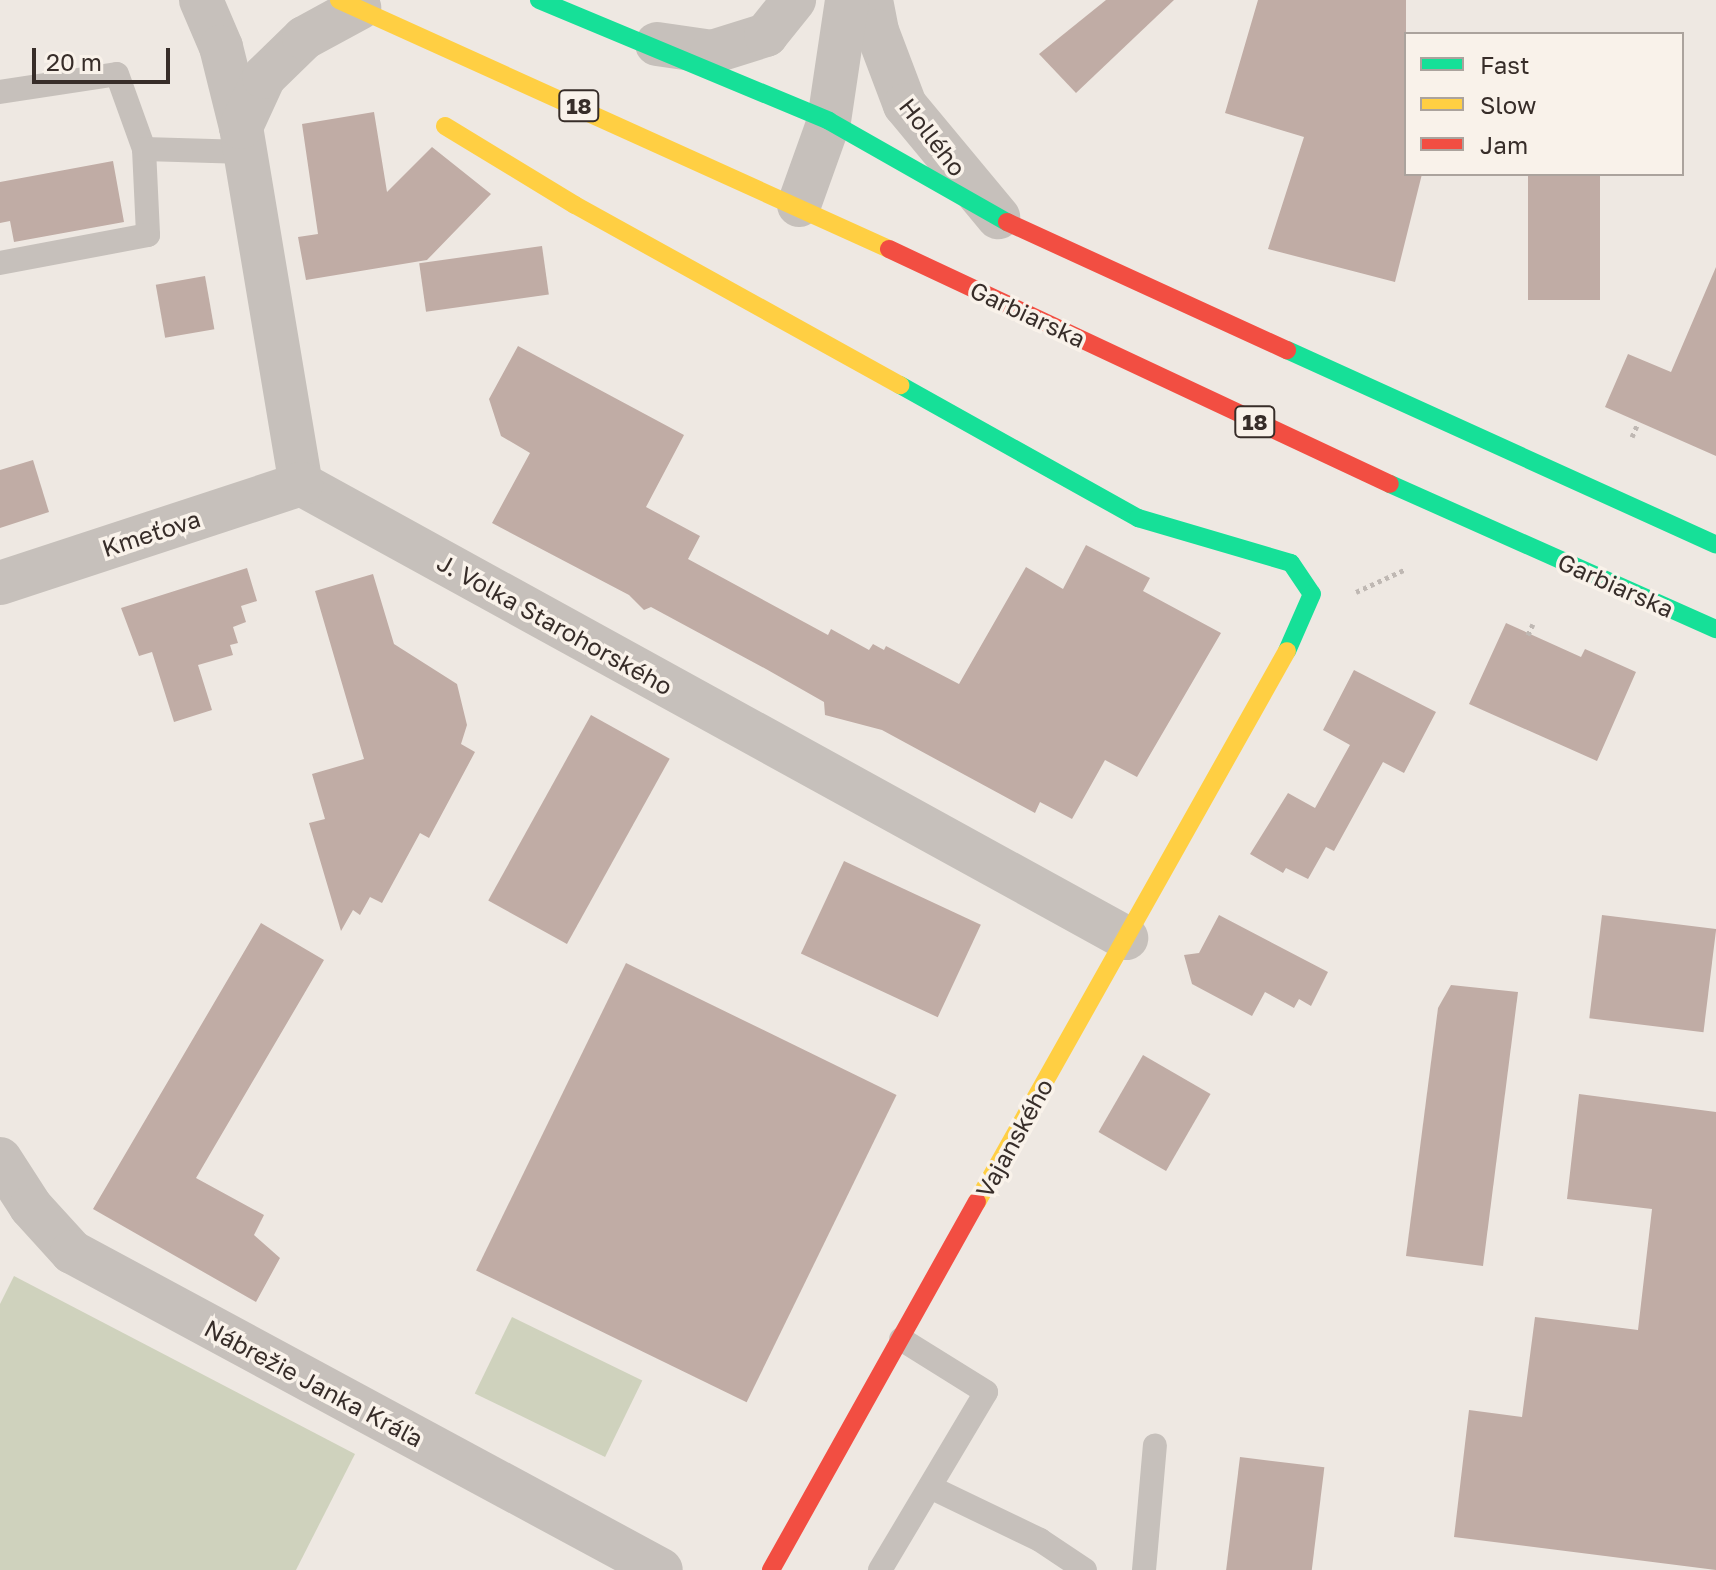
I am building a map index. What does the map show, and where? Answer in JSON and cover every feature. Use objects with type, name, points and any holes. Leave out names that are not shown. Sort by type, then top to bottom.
[{"type":"main road","points":[[539,0],[829,121],[1000,219],[1716,545]]},
{"type":"main road","name":"Garbiarska","points":[[349,4],[799,205],[1321,453],[1716,629]]},
{"type":"main road","name":"Vajanského","points":[[445,126],[547,190],[1138,518],[1291,563],[1308,583],[1310,606],[1257,705],[771,1570]]},
{"type":"street","points":[[201,0],[221,47],[243,140],[301,484]]},
{"type":"street","points":[[646,43],[712,52],[766,35],[794,0]]},
{"type":"street","points":[[799,205],[829,121],[847,0]]},
{"type":"street","name":"Hollého","points":[[871,0],[877,31],[905,105],[1000,219]]},
{"type":"street","points":[[243,140],[264,77],[304,38],[349,4]]},
{"type":"street","name":"Kmeťova","points":[[0,583],[301,484]]},
{"type":"street","name":"J. Volka Starohorského","points":[[301,484],[1126,938]]},
{"type":"street","name":"Nábrežie Janka Kráľa","points":[[0,1159],[31,1207],[72,1252],[661,1570]]},
{"type":"lane","points":[[0,92],[117,74],[144,149],[148,235],[0,263]]},
{"type":"lane","points":[[144,149],[243,140]]},
{"type":"lane","points":[[880,1570],[986,1392],[901,1339]]},
{"type":"lane","points":[[1144,1570],[1155,1445]]},
{"type":"lane","points":[[930,1487],[1040,1540],[1085,1570]]},
{"type":"path","points":[[1632,437],[1638,423]]},
{"type":"path","points":[[1528,635],[1533,624]]},
{"type":"green space","points":[[14,1276],[355,1454],[296,1570],[0,1570],[0,1304]]},
{"type":"green space","points":[[512,1317],[642,1381],[605,1457],[475,1393]]},
{"type":"building","points":[[1106,0],[1174,0],[1076,93],[1039,54]]},
{"type":"building","points":[[1258,0],[1406,0],[1404,176],[1422,176],[1395,282],[1268,249],[1304,137],[1225,113]]},
{"type":"building","points":[[374,112],[387,192],[432,147],[491,194],[427,260],[306,280],[298,237],[318,234],[302,124]]},
{"type":"building","points":[[113,161],[124,222],[14,242],[10,221],[0,223],[0,182]]},
{"type":"building","points":[[1528,176],[1600,176],[1600,300],[1528,300]]},
{"type":"building","points":[[542,246],[549,295],[426,312],[419,263]]},
{"type":"building","points":[[1716,267],[1716,456],[1605,407],[1628,354],[1671,372]]},
{"type":"building","points":[[205,276],[214,329],[165,338],[156,285]]},
{"type":"building","points":[[518,346],[684,435],[646,507],[700,536],[688,559],[828,635],[831,629],[869,650],[873,644],[884,650],[886,646],[959,684],[1026,567],[1063,589],[1086,545],[1150,578],[1143,591],[1221,633],[1137,777],[1105,760],[1072,819],[1040,802],[1035,813],[882,730],[825,715],[824,702],[651,607],[644,610],[629,595],[492,523],[530,453],[501,436],[489,399]]},
{"type":"building","points":[[33,460],[49,512],[0,528],[0,470]]},
{"type":"building","points":[[247,568],[257,601],[241,606],[246,622],[233,627],[238,643],[230,645],[233,655],[198,665],[212,710],[174,722],[152,652],[139,656],[121,608]]},
{"type":"building","points":[[373,574],[394,644],[457,684],[467,725],[461,744],[475,752],[429,838],[420,833],[382,903],[370,897],[360,915],[353,910],[341,931],[309,823],[325,819],[312,774],[364,759],[315,591]]},
{"type":"building","points":[[1506,623],[1581,657],[1585,649],[1636,672],[1597,761],[1469,704]]},
{"type":"building","points":[[1354,670],[1436,712],[1404,773],[1383,762],[1334,851],[1326,847],[1308,879],[1286,868],[1283,873],[1250,854],[1288,793],[1315,808],[1350,745],[1323,730]]},
{"type":"building","points":[[591,715],[670,759],[567,944],[488,900]]},
{"type":"building","points":[[844,861],[981,925],[938,1017],[801,953]]},
{"type":"building","points":[[1219,915],[1328,972],[1311,1006],[1299,999],[1294,1008],[1265,992],[1252,1016],[1192,984],[1184,955],[1199,953]]},
{"type":"building","points":[[1602,915],[1716,929],[1703,1032],[1589,1018]]},
{"type":"building","points":[[261,923],[324,960],[196,1178],[264,1215],[254,1235],[280,1258],[256,1302],[93,1209]]},
{"type":"building","points":[[626,963],[897,1095],[747,1402],[476,1270]]},
{"type":"building","points":[[1451,985],[1518,992],[1483,1266],[1406,1256],[1438,1008]]},
{"type":"building","points":[[1143,1055],[1211,1094],[1166,1171],[1098,1132]]},
{"type":"building","points":[[1579,1094],[1716,1112],[1716,1570],[1454,1537],[1469,1410],[1522,1417],[1535,1317],[1638,1330],[1652,1209],[1567,1199]]},
{"type":"building","points":[[1240,1457],[1324,1467],[1312,1570],[1226,1570]]},
{"type":"traffic: fast","points":[[539,0],[829,121],[1007,222]]},
{"type":"traffic: fast","points":[[1287,350],[1716,545]]},
{"type":"traffic: fast","points":[[900,385],[1138,518],[1291,563],[1312,594],[1287,651]]},
{"type":"traffic: fast","points":[[1390,484],[1716,629]]},
{"type":"traffic: slow","points":[[339,0],[889,249]]},
{"type":"traffic: slow","points":[[445,126],[575,205],[900,385]]},
{"type":"traffic: slow","points":[[977,1202],[1287,651]]},
{"type":"traffic: jam","points":[[1007,222],[1287,350]]},
{"type":"traffic: jam","points":[[889,249],[1390,484]]},
{"type":"traffic: jam","points":[[771,1570],[977,1202]]}]
